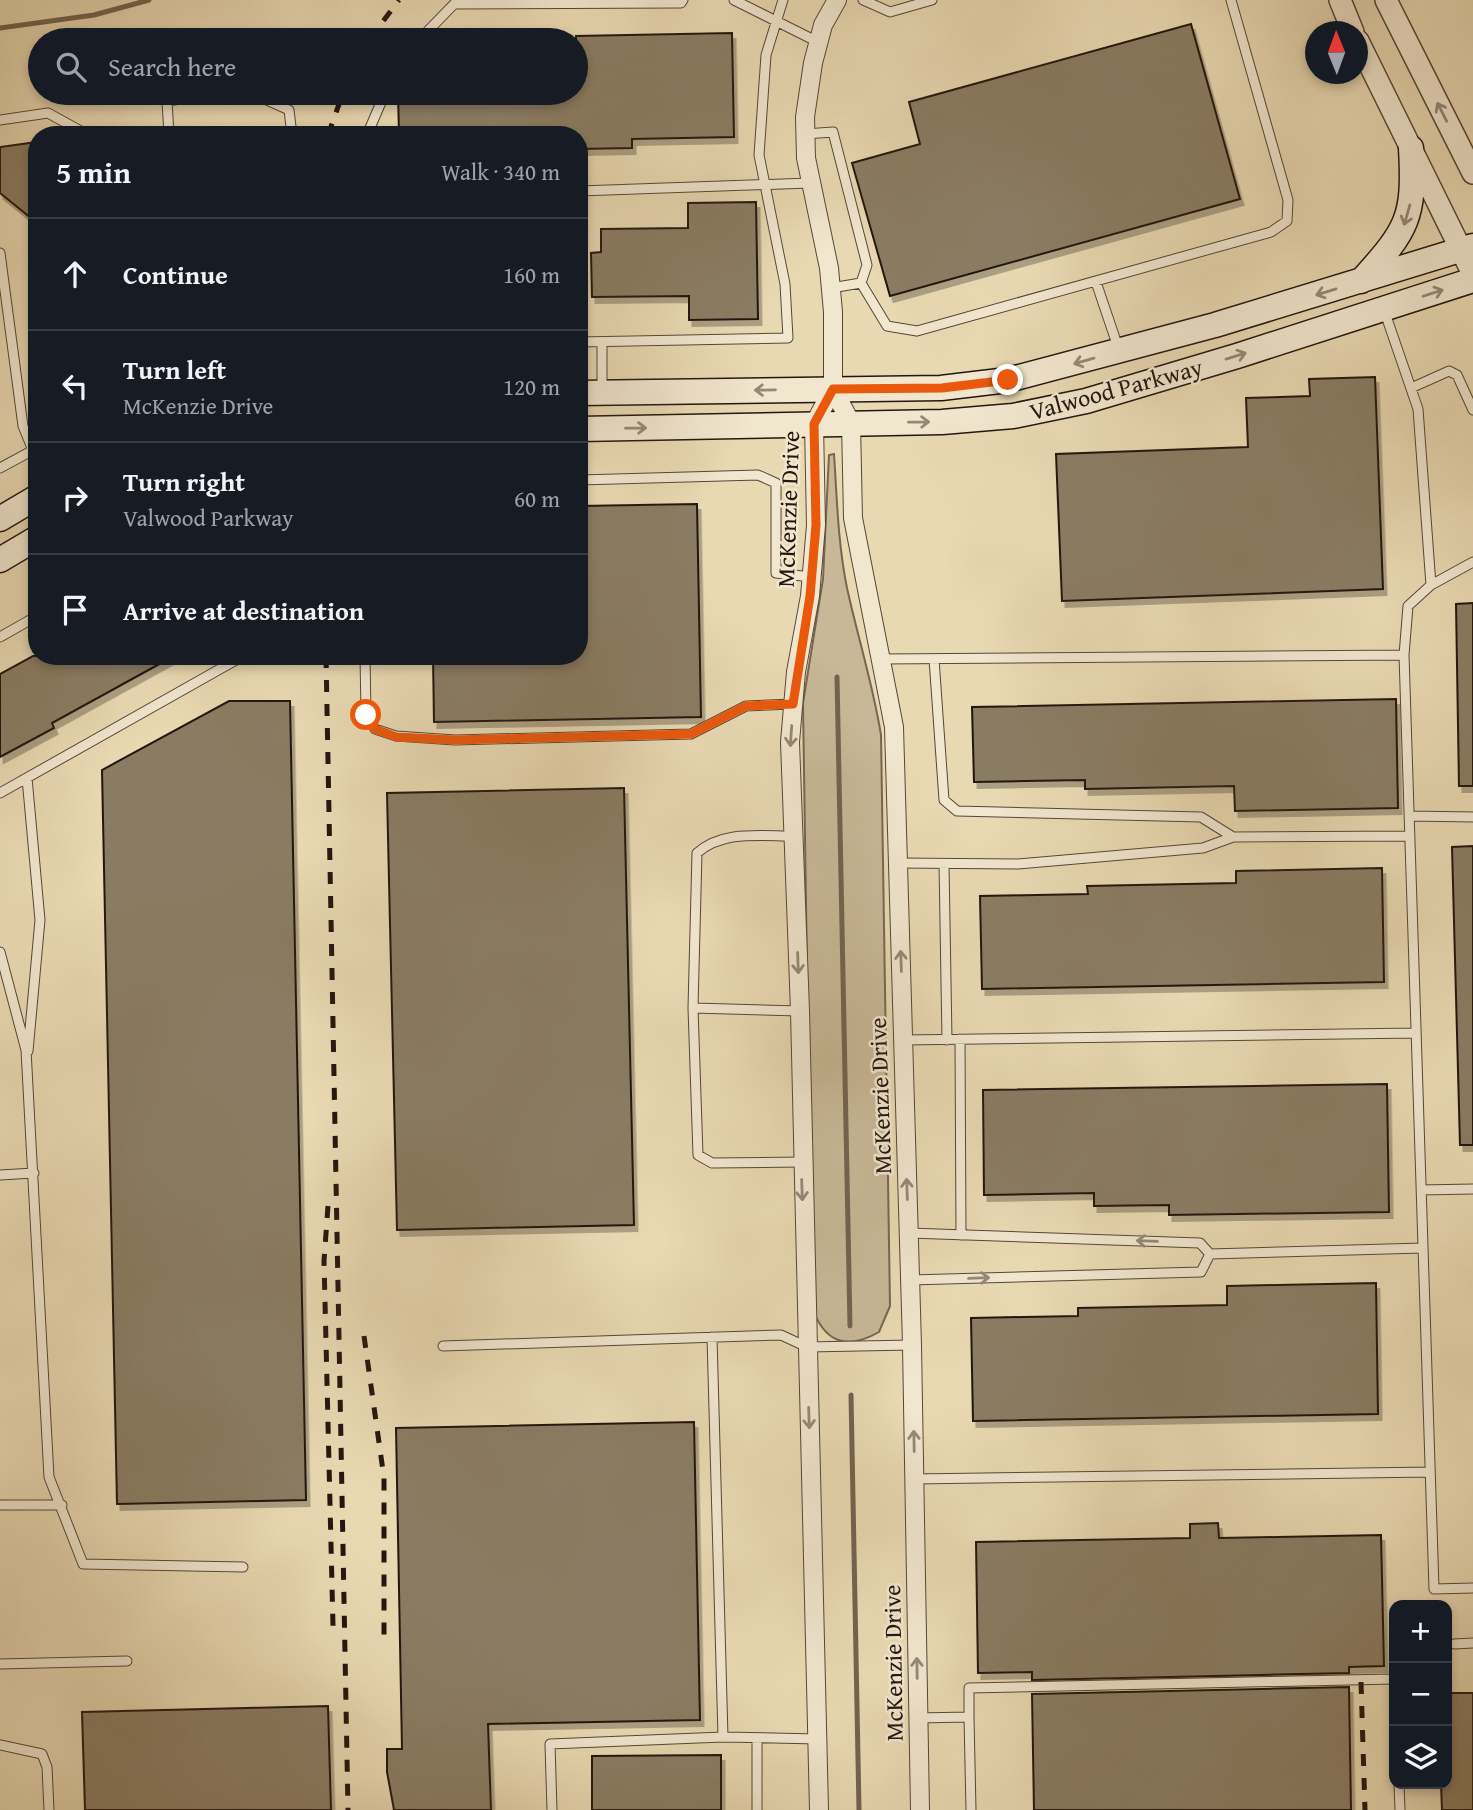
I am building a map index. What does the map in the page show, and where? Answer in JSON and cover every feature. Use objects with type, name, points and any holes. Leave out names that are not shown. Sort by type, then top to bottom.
[{"type":"main road","points":[[1360,282],[1390,249],[1408,220],[1413,187],[1411,148]]},
{"type":"main road","name":"Valwood Parkway","points":[[591,392],[942,388],[991,382],[1119,351],[1360,282],[1467,248]]},
{"type":"main road","name":"Valwood Parkway","points":[[588,429],[954,421],[1013,416],[1050,409],[1237,356],[1473,277]]},
{"type":"main road","points":[[0,519],[28,502]]},
{"type":"main road","points":[[0,560],[28,543]]},
{"type":"street","name":"McKenzie Drive","points":[[837,0],[818,42],[805,134],[810,183],[825,243],[831,288],[833,389],[851,424],[853,518],[861,568],[883,659],[894,727],[912,1345],[920,1810]]},
{"type":"street","points":[[1340,0],[1349,21]]},
{"type":"street","points":[[1386,0],[1473,173]]},
{"type":"street","points":[[1368,63],[1411,148],[1467,248],[1473,277]]},
{"type":"street","name":"McKenzie Drive","points":[[819,1810],[800,1011],[790,742],[816,525],[814,424],[833,389]]},
{"type":"lane","points":[[431,28],[456,2],[681,3],[683,0]]},
{"type":"lane","points":[[734,0],[818,42]]},
{"type":"lane","points":[[588,342],[788,338],[785,284],[759,155],[766,55],[783,0]]},
{"type":"lane","points":[[863,0],[890,12],[932,0]]},
{"type":"lane","points":[[805,134],[833,132],[867,265],[861,283],[887,326],[917,331],[1271,232],[1287,221],[1288,200],[1231,0]]},
{"type":"lane","points":[[167,105],[168,126]]},
{"type":"lane","points":[[278,105],[289,110],[291,126]]},
{"type":"lane","points":[[371,126],[380,105]]},
{"type":"lane","points":[[0,120],[48,113],[72,126]]},
{"type":"lane","points":[[588,191],[810,183]]},
{"type":"lane","points":[[0,253],[23,426],[28,437]]},
{"type":"lane","points":[[1096,282],[1119,351]]},
{"type":"lane","points":[[831,288],[861,283]]},
{"type":"lane","points":[[1383,309],[1418,409],[1431,585]]},
{"type":"lane","points":[[591,392],[602,342]]},
{"type":"lane","points":[[1411,388],[1449,372],[1457,375],[1473,410]]},
{"type":"lane","points":[[0,468],[28,453]]},
{"type":"lane","points":[[588,480],[758,475],[776,483],[776,573],[811,577]]},
{"type":"lane","points":[[1473,562],[1431,585],[1408,606],[1404,655],[1434,1590],[1473,1588]]},
{"type":"lane","points":[[0,637],[28,621]]},
{"type":"lane","points":[[883,659],[1404,655]]},
{"type":"lane","points":[[934,659],[944,800],[957,811],[1201,817],[1233,837]]},
{"type":"lane","points":[[0,793],[227,665]]},
{"type":"lane","points":[[365,665],[366,715],[375,729],[396,737],[455,740],[691,734],[746,706],[793,704]]},
{"type":"lane","points":[[27,778],[40,920],[27,1064],[49,1477],[83,1564],[243,1567]]},
{"type":"lane","points":[[1409,816],[1473,817]]},
{"type":"lane","points":[[793,836],[735,836],[710,841],[697,853],[693,1008],[698,1156],[712,1163],[802,1162]]},
{"type":"lane","points":[[898,863],[1018,864],[1190,849],[1233,837],[1410,836]]},
{"type":"lane","points":[[944,864],[947,1040]]},
{"type":"lane","points":[[0,951],[27,1064]]},
{"type":"lane","points":[[693,1008],[800,1011]]},
{"type":"lane","points":[[903,1040],[1416,1033]]},
{"type":"lane","points":[[960,1039],[961,1235]]},
{"type":"lane","points":[[0,1175],[34,1173]]},
{"type":"lane","points":[[1421,1189],[1473,1189]]},
{"type":"lane","points":[[909,1233],[1200,1243],[1210,1254],[1423,1248]]},
{"type":"lane","points":[[910,1280],[1201,1272],[1210,1254]]},
{"type":"lane","points":[[443,1346],[781,1335],[807,1347],[912,1345]]},
{"type":"lane","points":[[712,1337],[723,1737]]},
{"type":"lane","points":[[914,1479],[1430,1472]]},
{"type":"lane","points":[[0,1505],[62,1505]]},
{"type":"lane","points":[[1454,1644],[1473,1643]]},
{"type":"lane","points":[[0,1664],[127,1661]]},
{"type":"lane","points":[[971,1810],[969,1688],[1389,1679]]},
{"type":"lane","points":[[918,1718],[969,1717]]},
{"type":"lane","points":[[552,1810],[551,1744],[723,1737],[818,1739]]},
{"type":"lane","points":[[757,1738],[757,1810]]},
{"type":"lane","points":[[0,1745],[42,1754],[47,1767],[49,1810]]},
{"type":"lane","points":[[1399,1789],[1400,1810]]},
{"type":"shaded area","points":[[834,454],[844,571],[881,735],[890,1306],[879,1332],[867,1338],[846,1342],[838,1340],[823,1328],[812,1307],[803,703],[823,579],[829,455]]},
{"type":"building","points":[[1191,24],[1240,199],[890,296],[852,163],[920,144],[909,102]]},
{"type":"building","points":[[732,33],[734,137],[632,139],[632,148],[588,149],[588,126],[399,126],[398,105],[588,105],[588,36]]},
{"type":"building","points":[[28,143],[28,216],[0,193],[0,147]]},
{"type":"building","points":[[756,202],[758,319],[689,320],[689,296],[592,297],[591,253],[601,252],[601,229],[688,228],[688,203]]},
{"type":"building","points":[[1375,377],[1383,589],[1062,601],[1056,454],[1248,447],[1246,398],[1310,396],[1309,379]]},
{"type":"building","points":[[697,504],[701,717],[434,722],[433,665],[588,665],[588,506]]},
{"type":"building","points":[[1473,603],[1473,786],[1459,786],[1456,604]]},
{"type":"building","points":[[28,659],[28,665],[158,665],[52,723],[54,728],[0,757],[0,674]]},
{"type":"building","points":[[1396,699],[1398,808],[1235,811],[1234,786],[1085,789],[1085,780],[974,782],[972,707]]},
{"type":"building","points":[[229,701],[290,701],[306,1500],[117,1504],[102,770]]},
{"type":"building","points":[[624,788],[634,1225],[397,1230],[387,793]]},
{"type":"building","points":[[1473,846],[1473,1145],[1460,1145],[1452,847]]},
{"type":"building","points":[[1382,868],[1384,982],[982,989],[980,896],[1088,894],[1087,886],[1236,883],[1236,871]]},
{"type":"building","points":[[1387,1084],[1389,1212],[1169,1215],[1169,1205],[1094,1206],[1094,1193],[984,1195],[983,1090]]},
{"type":"building","points":[[1376,1283],[1378,1414],[973,1421],[971,1318],[1078,1316],[1078,1308],[1227,1305],[1227,1286]]},
{"type":"building","points":[[694,1422],[700,1720],[488,1724],[491,1810],[394,1810],[387,1772],[387,1749],[402,1749],[396,1428]]},
{"type":"building","points":[[1218,1523],[1219,1538],[1381,1535],[1384,1666],[1349,1667],[1349,1673],[1032,1680],[1032,1672],[978,1673],[976,1542],[1190,1538],[1190,1524]]},
{"type":"building","points":[[1349,1687],[1351,1810],[1034,1810],[1032,1694]]},
{"type":"building","points":[[1452,1693],[1473,1693],[1473,1810],[1442,1810],[1441,1789],[1452,1789]]},
{"type":"building","points":[[328,1706],[331,1810],[85,1810],[82,1712]]},
{"type":"building","points":[[721,1755],[721,1810],[592,1810],[592,1756]]},
{"type":"waterway","points":[[0,28],[94,15],[149,0]]},
{"type":"waterway","points":[[837,677],[850,1326]]},
{"type":"waterway","points":[[851,1395],[859,1810]]},
{"type":"railway","points":[[378,28],[399,0]]},
{"type":"railway","points":[[331,126],[339,105]]},
{"type":"railway","points":[[326,665],[348,1810]]},
{"type":"railway","points":[[328,1206],[324,1261],[333,1626]]},
{"type":"railway","points":[[364,1336],[384,1478],[384,1646]]},
{"type":"railway","points":[[1361,1682],[1365,1810]]},
{"type":"route","points":[[366,715],[375,729],[396,737],[455,740],[691,734],[746,706],[793,704],[810,596],[816,525],[814,424],[833,389],[942,388],[1008,380]]}]
